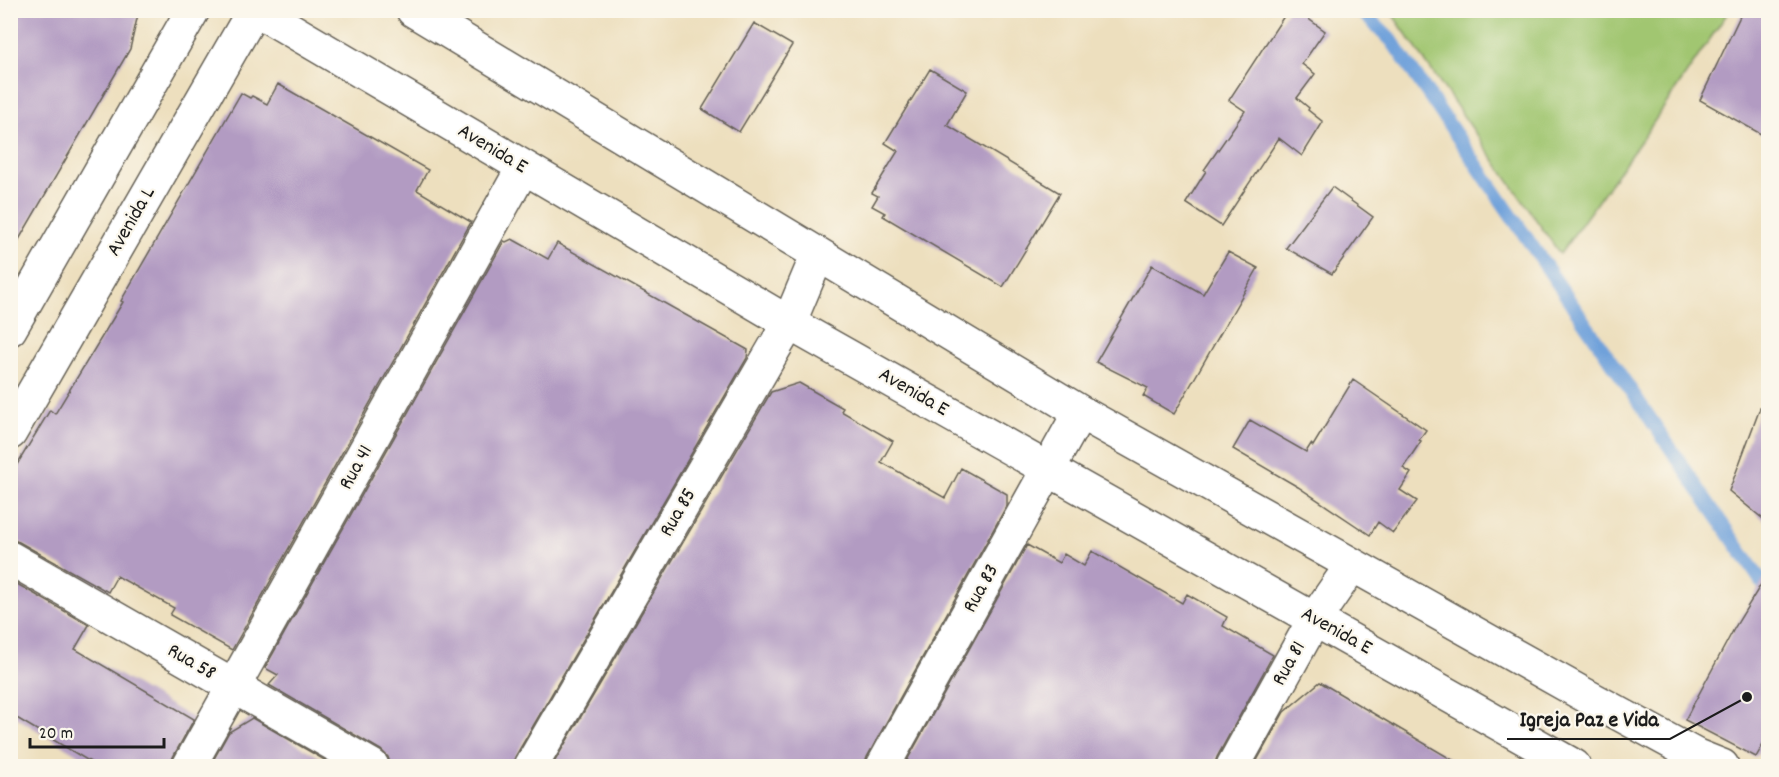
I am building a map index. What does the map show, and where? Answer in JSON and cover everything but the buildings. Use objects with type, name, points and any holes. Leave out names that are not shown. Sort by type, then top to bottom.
[{"type":"street","points":[[10,329],[193,10]]},
{"type":"street","name":"Avenida E","points":[[255,10],[789,323],[1574,766]]},
{"type":"street","name":"Avenida L","points":[[10,434],[255,10]]},
{"type":"street","points":[[413,10],[1080,412],[1590,698],[1697,756],[1722,766]]},
{"type":"street","name":"Rua 41","points":[[189,766],[523,168]]},
{"type":"street","name":"Rua 85","points":[[531,766],[789,323],[818,254]]},
{"type":"street","name":"Rua 83","points":[[883,766],[1080,412]]},
{"type":"street","name":"Rua 58","points":[[10,558],[372,766]]},
{"type":"street","name":"Rua 81","points":[[1233,766],[1314,620],[1352,565]]},
{"type":"green space","points":[[1390,11],[1729,11],[1645,135],[1560,254]]},
{"type":"waterway","points":[[1360,10],[1392,41],[1768,591]]},
{"type":"place","name":"Igreja Paz e Vida","points":[[1747,697]]}]
